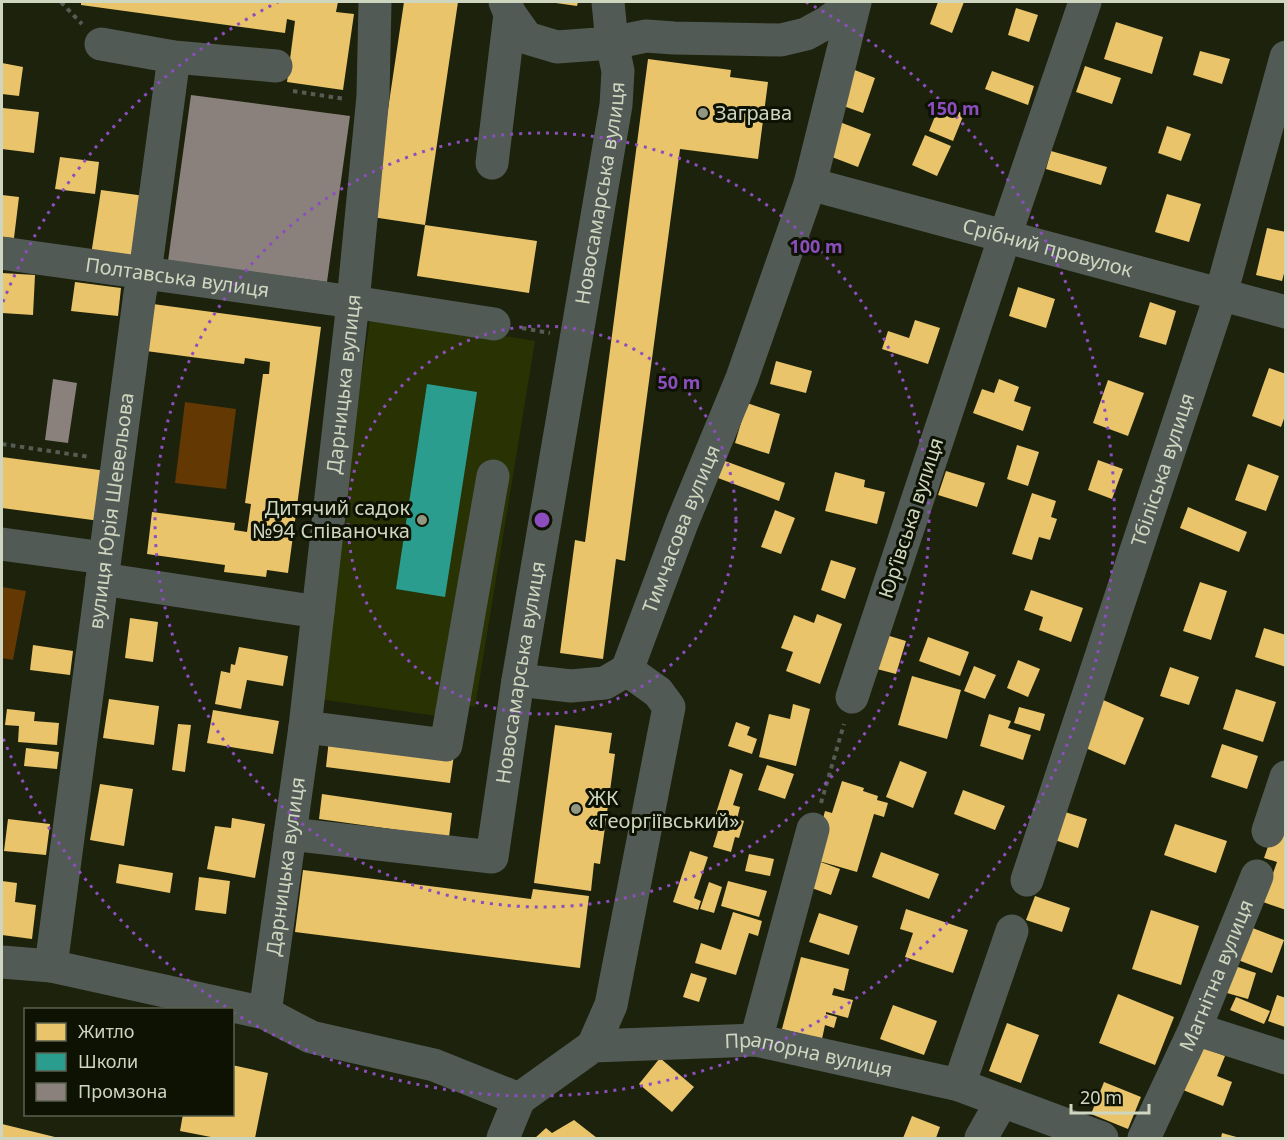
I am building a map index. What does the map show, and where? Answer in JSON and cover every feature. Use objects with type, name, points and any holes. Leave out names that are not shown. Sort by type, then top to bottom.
[{"type":"street","name":"Дарницька вулиця","points":[[265,1013],[304,727],[353,302],[373,103],[375,2]]},
{"type":"street","name":"Новосамарська вулиця","points":[[290,834],[492,857],[518,680],[616,105],[618,71],[612,43],[608,2]]},
{"type":"street","points":[[508,8],[527,38],[557,47],[612,43],[645,36],[781,40],[806,34],[855,2]]},
{"type":"street","name":"Тимчасова вулиця","points":[[627,670],[682,524],[742,378],[810,184],[855,2]]},
{"type":"street","name":"Юрʼївська вулиця","points":[[852,697],[1085,2]]},
{"type":"street","points":[[492,163],[508,8]]},
{"type":"street","points":[[101,44],[174,57],[276,66]]},
{"type":"street","name":"вулиця Юрія Шевельова","points":[[51,966],[117,462],[174,57]]},
{"type":"street","name":"Тбіліська вулиця","points":[[1027,880],[1221,294],[1286,57]]},
{"type":"street","name":"Срібний провулок","points":[[810,184],[1286,312]]},
{"type":"street","name":"Полтавська вулиця","points":[[2,253],[494,324]]},
{"type":"street","points":[[304,727],[446,745],[493,476]]},
{"type":"street","points":[[2,544],[103,568],[318,612]]},
{"type":"street","points":[[503,1138],[519,1099],[593,1046],[611,1005],[669,706],[658,692],[627,670],[605,684],[571,686],[518,680]]},
{"type":"street","points":[[1268,831],[1286,777]]},
{"type":"street","points":[[756,1040],[813,829]]},
{"type":"street","name":"Магнітна вулиця","points":[[1144,1138],[1195,1029],[1257,876]]},
{"type":"street","points":[[959,1084],[1012,931]]},
{"type":"street","points":[[2,962],[51,966],[265,1013],[311,1037],[434,1065],[519,1099]]},
{"type":"street","points":[[1195,1029],[1286,1058]]},
{"type":"street","name":"Прапорна вулиця","points":[[593,1046],[756,1040],[959,1084],[1102,1138]]},
{"type":"street","points":[[981,1138],[1002,1101]]},
{"type":"path","points":[[276,66],[275,88],[373,103]]},
{"type":"path","points":[[494,324],[576,337]]},
{"type":"path","points":[[2,444],[117,462]]},
{"type":"path","points":[[813,829],[852,697]]},
{"type":"shaded area","name":"Дитячий садок №94 Співаночка","points":[[371,314],[535,341],[475,707],[447,702],[444,717],[312,698]]},
{"type":"shaded area","points":[[185,402],[236,409],[226,489],[175,483]]},
{"type":"shaded area","points":[[2,587],[26,591],[13,660],[2,658]]},
{"type":"building: Житло","points":[[81,2],[338,2],[336,12],[354,14],[343,90],[287,82],[295,21],[287,19],[285,33],[81,5]]},
{"type":"building: Житло","points":[[404,2],[458,2],[425,225],[372,217]]},
{"type":"building: Житло","points":[[556,2],[578,2],[577,6]]},
{"type":"building: Житло","points":[[938,2],[964,2],[952,33],[930,24]]},
{"type":"building: Житло","points":[[1016,8],[1038,15],[1029,42],[1008,35]]},
{"type":"building: Житло","points":[[1116,22],[1163,37],[1152,74],[1104,59]]},
{"type":"building: Житло","points":[[1200,51],[1230,59],[1222,84],[1193,75]]},
{"type":"building: Житло","points":[[648,59],[731,70],[730,77],[768,82],[758,159],[680,149],[625,561],[616,559],[603,659],[560,653],[575,540],[585,542]]},
{"type":"building: Житло","points":[[2,63],[23,67],[19,96],[2,94]]},
{"type":"building: Житло","points":[[1085,66],[1121,78],[1112,104],[1076,92]]},
{"type":"building: Житло","points":[[847,67],[875,78],[863,113],[835,103]]},
{"type":"building: Житло","points":[[992,71],[1034,86],[1028,105],[985,89]]},
{"type":"building: Житло","points":[[940,104],[964,114],[953,141],[929,131]]},
{"type":"building: Житло","points":[[3,108],[39,112],[34,153],[2,149]]},
{"type":"building: Житло","points":[[837,121],[871,134],[858,167],[824,154]]},
{"type":"building: Житло","points":[[1167,126],[1191,134],[1181,161],[1158,153]]},
{"type":"building: Житло","points":[[925,135],[951,146],[937,176],[912,165]]},
{"type":"building: Житло","points":[[1051,151],[1107,167],[1101,185],[1046,169]]},
{"type":"building: Житло","points":[[60,157],[99,162],[95,194],[55,189]]},
{"type":"building: Житло","points":[[101,190],[145,196],[135,262],[91,255]]},
{"type":"building: Житло","points":[[1167,194],[1201,204],[1189,242],[1155,232]]},
{"type":"building: Житло","points":[[2,195],[19,197],[14,238],[2,237]]},
{"type":"building: Житло","points":[[425,225],[537,241],[529,293],[417,276]]},
{"type":"building: Житло","points":[[1267,228],[1286,232],[1286,266],[1282,281],[1256,275]]},
{"type":"building: Житло","points":[[2,273],[35,275],[33,315],[2,313]]},
{"type":"building: Житло","points":[[75,282],[121,288],[118,316],[71,311]]},
{"type":"building: Житло","points":[[1018,287],[1055,299],[1046,328],[1009,316]]},
{"type":"building: Житло","points":[[1150,302],[1176,311],[1166,345],[1139,337]]},
{"type":"building: Житло","points":[[153,304],[321,327],[288,573],[267,570],[266,577],[224,572],[225,565],[147,554],[152,512],[235,523],[234,530],[247,532],[251,504],[245,503],[263,374],[269,374],[270,362],[245,358],[244,364],[146,351]]},
{"type":"building: Житло","points":[[915,320],[940,328],[928,364],[882,349],[888,331],[909,338]]},
{"type":"building: Житло","points":[[776,361],[812,371],[806,393],[770,384]]},
{"type":"building: Житло","points":[[1269,368],[1286,374],[1286,413],[1281,427],[1252,416]]},
{"type":"building: Житло","points":[[999,379],[1019,387],[1014,401],[1031,407],[1023,431],[973,413],[982,389],[994,393]]},
{"type":"building: Житло","points":[[1108,380],[1144,393],[1128,436],[1093,423]]},
{"type":"building: Житло","points":[[747,403],[780,414],[769,454],[735,443]]},
{"type":"building: Житло","points":[[1017,445],[1039,452],[1028,486],[1007,479]]},
{"type":"building: Житло","points":[[2,457],[107,471],[100,521],[2,508]]},
{"type":"building: Житло","points":[[1098,460],[1123,469],[1112,499],[1088,490]]},
{"type":"building: Житло","points":[[725,461],[785,483],[779,501],[718,478]]},
{"type":"building: Житло","points":[[1248,464],[1279,476],[1266,511],[1235,500]]},
{"type":"building: Житло","points":[[946,471],[985,483],[977,507],[938,495]]},
{"type":"building: Житло","points":[[835,472],[865,480],[864,487],[885,492],[877,524],[825,511]]},
{"type":"building: Житло","points":[[1032,493],[1056,501],[1051,517],[1057,519],[1050,540],[1039,537],[1032,560],[1012,554]]},
{"type":"building: Житло","points":[[1188,507],[1247,532],[1239,552],[1180,528]]},
{"type":"building: Житло","points":[[775,510],[795,518],[781,554],[761,547]]},
{"type":"building: Житло","points":[[831,560],[856,568],[845,599],[821,590]]},
{"type":"building: Житло","points":[[1200,582],[1227,591],[1211,640],[1183,631]]},
{"type":"building: Житло","points":[[1031,590],[1083,608],[1071,642],[1039,630],[1043,617],[1024,610]]},
{"type":"building: Житло","points":[[817,614],[842,624],[820,684],[786,671],[793,652],[781,648],[794,615],[814,623]]},
{"type":"building: Житло","points":[[130,618],[158,622],[153,662],[125,658]]},
{"type":"building: Житло","points":[[1264,628],[1286,635],[1286,667],[1255,657]]},
{"type":"building: Житло","points":[[883,634],[906,641],[896,674],[873,668]]},
{"type":"building: Житло","points":[[928,637],[969,652],[960,676],[919,661]]},
{"type":"building: Житло","points":[[33,645],[73,651],[70,675],[30,670]]},
{"type":"building: Житло","points":[[239,647],[288,656],[283,686],[247,680],[241,709],[215,704],[221,671],[230,673],[231,664],[235,665]]},
{"type":"building: Житло","points":[[1018,660],[1040,669],[1028,697],[1007,688]]},
{"type":"building: Житло","points":[[974,666],[996,675],[985,699],[964,691]]},
{"type":"building: Житло","points":[[1170,667],[1199,677],[1189,705],[1160,696]]},
{"type":"building: Житло","points":[[912,676],[961,690],[947,739],[898,725]]},
{"type":"building: Житло","points":[[1236,689],[1276,702],[1263,742],[1223,729]]},
{"type":"building: Житло","points":[[109,699],[159,706],[154,745],[103,738]]},
{"type":"building: Житло","points":[[1101,699],[1144,718],[1125,765],[1081,746]]},
{"type":"building: Житло","points":[[793,704],[810,709],[796,766],[759,757],[769,714],[790,719]]},
{"type":"building: Житло","points":[[1019,707],[1045,714],[1040,731],[1014,723]]},
{"type":"building: Житло","points":[[7,709],[35,712],[34,721],[59,723],[57,745],[18,742],[19,726],[5,725]]},
{"type":"building: Житло","points":[[213,710],[279,721],[273,754],[207,743]]},
{"type":"building: Житло","points":[[989,714],[1011,721],[1008,728],[1031,735],[1023,760],[980,746]]},
{"type":"building: Житло","points":[[736,722],[750,727],[747,735],[757,739],[752,754],[728,746]]},
{"type":"building: Житло","points":[[178,724],[191,725],[185,772],[172,770]]},
{"type":"building: Житло","name":"ЖК «Георгіївський»","points":[[555,725],[612,733],[609,753],[615,754],[600,864],[594,863],[591,891],[534,883]]},
{"type":"building: Житло","points":[[329,739],[454,755],[450,783],[326,767]]},
{"type":"building: Житло","points":[[1222,744],[1258,756],[1247,789],[1211,777]]},
{"type":"building: Житло","points":[[26,748],[59,752],[57,769],[24,766]]},
{"type":"building: Житло","points":[[900,761],[927,772],[913,808],[886,797]]},
{"type":"building: Житло","points":[[767,765],[794,774],[785,799],[758,790]]},
{"type":"building: Житло","points":[[730,769],[743,774],[733,805],[740,807],[737,819],[744,821],[739,838],[735,837],[731,852],[713,847],[718,831],[711,829]]},
{"type":"building: Житло","points":[[842,781],[864,788],[863,791],[878,796],[877,800],[888,803],[884,817],[874,814],[857,872],[812,859],[825,811],[832,813]]},
{"type":"building: Житло","points":[[100,784],[133,789],[124,846],[90,840]]},
{"type":"building: Житло","points":[[963,790],[1005,806],[995,830],[954,814]]},
{"type":"building: Житло","points":[[322,794],[452,813],[449,837],[319,819]]},
{"type":"building: Житло","points":[[1062,811],[1087,819],[1078,848],[1052,839]]},
{"type":"building: Житло","points":[[1280,812],[1286,814],[1286,910],[1263,902],[1277,862],[1264,858]]},
{"type":"building: Житло","points":[[232,818],[265,824],[255,878],[207,869],[215,826],[231,828]]},
{"type":"building: Житло","points":[[8,819],[50,824],[46,855],[4,851]]},
{"type":"building: Житло","points":[[1175,824],[1227,841],[1216,873],[1164,855]]},
{"type":"building: Житло","points":[[690,851],[708,857],[694,898],[701,901],[698,910],[673,902]]},
{"type":"building: Житло","points":[[881,852],[939,874],[929,899],[872,877]]},
{"type":"building: Житло","points":[[749,854],[774,859],[770,876],[745,871]]},
{"type":"building: Житло","points":[[818,861],[840,869],[831,895],[809,887]]},
{"type":"building: Житло","points":[[119,864],[173,873],[170,893],[116,883]]},
{"type":"building: Житло","points":[[303,870],[531,899],[533,889],[589,896],[580,968],[295,932]]},
{"type":"building: Житло","points":[[199,877],[230,881],[226,914],[195,910]]},
{"type":"building: Житло","points":[[2,881],[17,883],[15,902],[36,905],[32,939],[2,935]]},
{"type":"building: Житло","points":[[728,881],[767,891],[759,917],[721,906]]},
{"type":"building: Житло","points":[[709,882],[722,887],[714,913],[700,909]]},
{"type":"building: Житло","points":[[1035,896],[1070,908],[1062,932],[1026,920]]},
{"type":"building: Житло","points":[[906,909],[968,930],[953,973],[905,957],[913,933],[900,929]]},
{"type":"building: Житло","points":[[1151,910],[1199,926],[1181,985],[1132,969]]},
{"type":"building: Житло","points":[[733,912],[762,921],[758,936],[749,933],[736,975],[695,963],[701,943],[721,950]]},
{"type":"building: Житло","points":[[819,913],[858,926],[849,955],[809,942]]},
{"type":"building: Житло","points":[[1250,927],[1284,940],[1272,973],[1238,960]]},
{"type":"building: Житло","points":[[801,957],[849,969],[844,991],[834,988],[832,995],[853,1000],[848,1018],[826,1012],[826,1014],[837,1017],[834,1028],[825,1025],[822,1039],[782,1029]]},
{"type":"building: Житло","points":[[1235,966],[1256,973],[1248,999],[1227,993]]},
{"type":"building: Житло","points":[[691,973],[707,978],[699,1002],[683,997]]},
{"type":"building: Житло","points":[[1118,994],[1174,1017],[1155,1065],[1099,1043]]},
{"type":"building: Житло","points":[[1277,995],[1286,998],[1285,1027],[1268,1021]]},
{"type":"building: Житло","points":[[1236,997],[1270,1011],[1264,1024],[1230,1010]]},
{"type":"building: Житло","points":[[893,1005],[937,1021],[924,1055],[880,1039]]},
{"type":"building: Житло","points":[[1007,1023],[1039,1035],[1021,1083],[989,1071]]},
{"type":"building: Житло","points":[[1195,1044],[1225,1056],[1217,1076],[1232,1082],[1223,1106],[1178,1088]]},
{"type":"building: Житло","points":[[660,1058],[694,1087],[672,1112],[639,1084]]},
{"type":"building: Житло","points":[[234,1065],[268,1073],[255,1138],[216,1138],[180,1131],[183,1116],[234,1116]]},
{"type":"building: Житло","points":[[1104,1082],[1141,1097],[1128,1129],[1091,1114]]},
{"type":"building: Житло","points":[[912,1116],[940,1127],[936,1138],[903,1138]]},
{"type":"building: Житло","points":[[574,1120],[597,1138],[535,1138],[546,1128],[552,1133]]},
{"type":"building: Житло","points":[[2,1124],[59,1138],[2,1138]]},
{"type":"building: Житло","points":[[1222,1133],[1240,1138],[1221,1138]]},
{"type":"building: Школи","points":[[427,384],[477,392],[445,597],[396,589]]},
{"type":"building: Промзона","points":[[191,95],[350,116],[327,282],[168,261]]},
{"type":"building: Промзона","points":[[53,379],[77,383],[68,443],[45,440]]},
{"type":"place","name":"Заграва","points":[[703,113]]},
{"type":"place","name":"Дитячий садок №94 Співаночка","points":[[422,520]]},
{"type":"place","name":"ЖК «Георгіївський»","points":[[576,809]]}]
